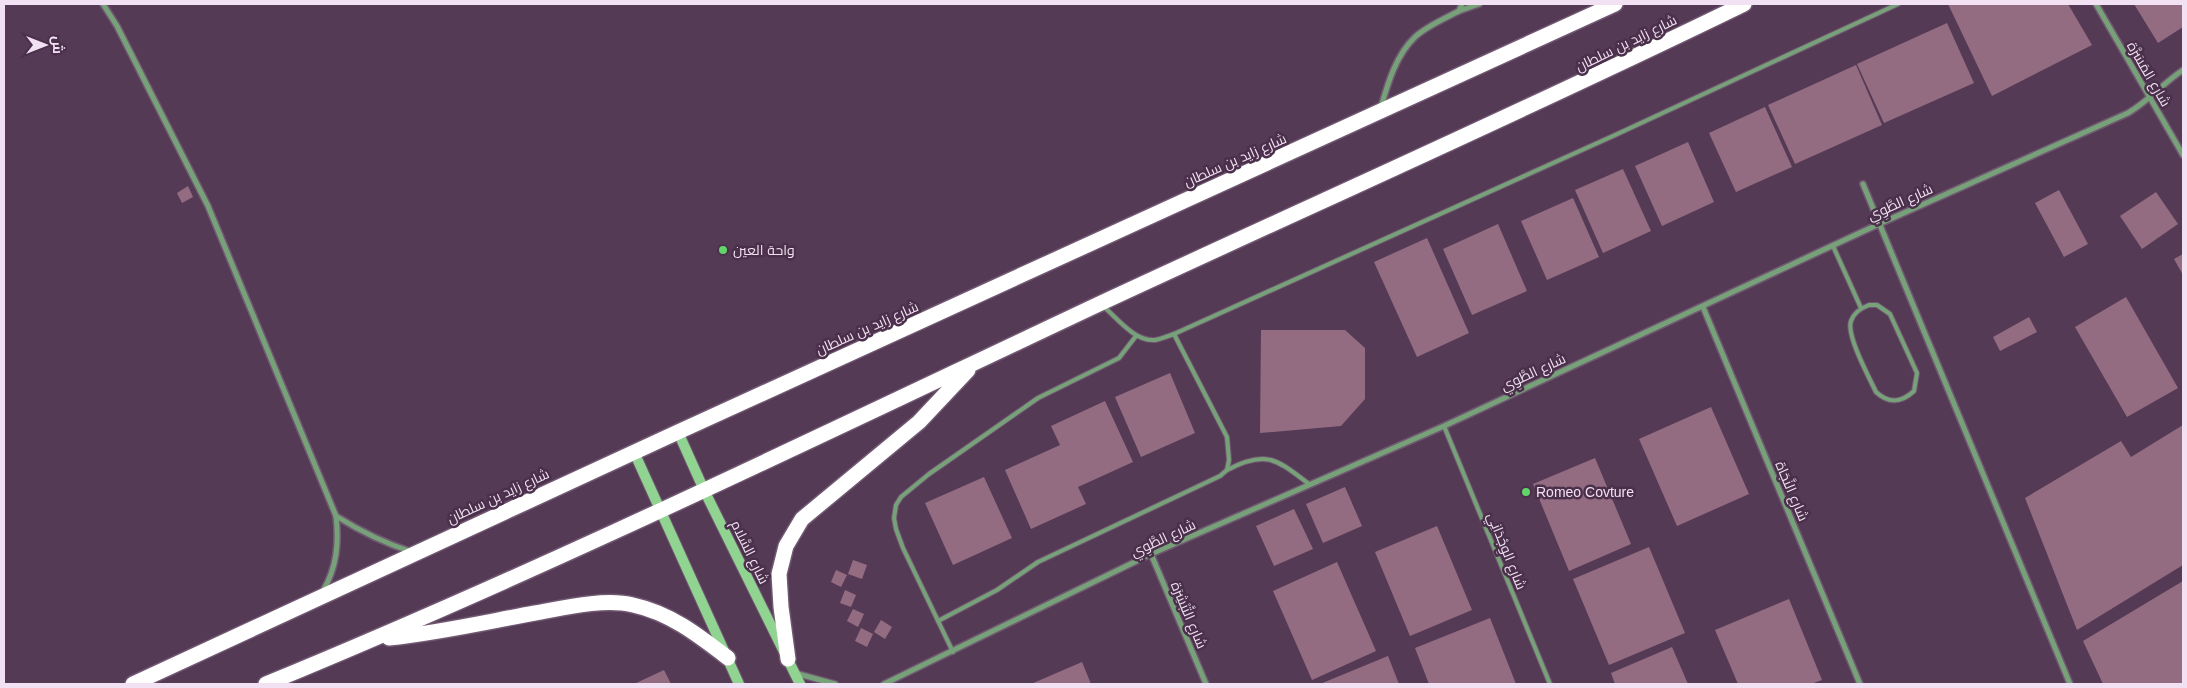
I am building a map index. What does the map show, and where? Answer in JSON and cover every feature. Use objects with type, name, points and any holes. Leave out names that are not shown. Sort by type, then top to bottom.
[{"type":"highway","name":"شارع زايد بن سلطان","points":[[133,684],[634,452],[1615,4]]},
{"type":"highway","name":"شارع زايد بن سلطان","points":[[266,684],[375,640],[704,490],[1101,304],[1578,85],[1744,4]]},
{"type":"highway","points":[[788,658],[781,607],[780,574],[786,546],[802,519],[919,422],[974,364]]},
{"type":"highway","points":[[375,640],[417,635],[572,606],[630,604],[670,618],[693,631],[728,658]]},
{"type":"street","points":[[103,4],[117,26],[208,206],[336,516],[338,537],[336,559],[330,579],[318,598]]},
{"type":"street","points":[[1459,11],[1462,4]]},
{"type":"street","points":[[1379,113],[1392,75],[1404,51],[1415,38],[1459,11],[1478,4]]},
{"type":"street","name":"شارع المَسَرَّة","points":[[2096,4],[2183,155]]},
{"type":"street","name":"شارع الطَّوِي","points":[[884,684],[1151,554],[1444,426],[1879,224],[2128,114],[2150,99],[2168,80],[2183,70]]},
{"type":"street","points":[[1862,184],[2070,684]]},
{"type":"street","name":"شارع النَّجَاة","points":[[1703,307],[1860,684]]},
{"type":"street","name":"شارع السَّلام","points":[[678,432],[704,490],[800,684]]},
{"type":"street","points":[[634,452],[739,684]]},
{"type":"street","points":[[336,516],[360,531],[387,544],[414,553]]},
{"type":"street","name":"شارع التَّبْشِرَة","points":[[1151,554],[1206,684]]},
{"type":"street","points":[[795,673],[835,684]]},
{"type":"lane","points":[[1101,304],[1136,336],[1155,340],[1174,334],[1613,136],[1898,4]]},
{"type":"lane","points":[[1833,246],[1861,308]]},
{"type":"lane","points":[[1877,305],[1890,314],[1914,365],[1917,373],[1914,391],[1900,400],[1882,398],[1876,392],[1850,330],[1851,321],[1861,308],[1877,305]]},
{"type":"lane","points":[[1174,334],[1227,438],[1229,460],[1227,470]]},
{"type":"lane","points":[[953,652],[898,535],[894,518],[896,504],[901,497],[929,474],[1038,398],[1119,358],[1136,336]]},
{"type":"lane","name":"شارع الوِجْدَانِي","points":[[1444,426],[1550,684]]},
{"type":"lane","points":[[938,621],[997,590],[1038,562],[1251,460],[1270,458],[1282,464],[1309,484]]},
{"type":"building","points":[[1948,4],[2068,4],[2092,45],[1992,96]]},
{"type":"building","points":[[2134,4],[2183,4],[2183,27],[2158,43]]},
{"type":"building","points":[[1947,23],[1974,83],[1884,123],[1857,64]]},
{"type":"building","points":[[1856,65],[1882,125],[1795,164],[1768,105]]},
{"type":"building","points":[[1765,107],[1792,167],[1736,192],[1709,133]]},
{"type":"building","points":[[1688,142],[1714,202],[1662,226],[1635,166]]},
{"type":"building","points":[[1623,169],[1651,231],[1603,253],[1575,190]]},
{"type":"building","points":[[188,186],[193,197],[182,203],[177,193]]},
{"type":"building","points":[[2059,190],[2088,244],[2064,257],[2035,203]]},
{"type":"building","points":[[2156,192],[2178,224],[2142,249],[2120,216]]},
{"type":"building","points":[[1573,198],[1599,257],[1547,280],[1521,221]]},
{"type":"building","points":[[1498,224],[1527,291],[1472,315],[1443,249]]},
{"type":"building","points":[[1427,238],[1469,333],[1417,357],[1374,262]]},
{"type":"building","points":[[2183,254],[2183,275],[2174,259]]},
{"type":"building","points":[[2126,297],[2178,388],[2127,417],[2075,327]]},
{"type":"building","points":[[2029,317],[2037,332],[2000,351],[1993,337]]},
{"type":"building","points":[[1261,330],[1345,330],[1365,348],[1365,399],[1341,426],[1260,433]]},
{"type":"building","points":[[1170,373],[1195,433],[1141,457],[1115,397]]},
{"type":"building","points":[[1105,401],[1133,462],[1078,487],[1086,504],[1031,529],[1005,470],[1060,445],[1051,426]]},
{"type":"building","points":[[1711,407],[1749,494],[1677,526],[1639,439]]},
{"type":"building","points":[[2183,425],[2183,565],[2077,630],[2025,498],[2121,441],[2131,457]]},
{"type":"building","points":[[1595,458],[1631,544],[1569,571],[1533,484]]},
{"type":"building","points":[[984,477],[1012,538],[953,565],[925,503]]},
{"type":"building","points":[[1345,487],[1362,526],[1323,543],[1306,504]]},
{"type":"building","points":[[1294,509],[1313,549],[1274,566],[1256,526]]},
{"type":"building","points":[[1437,526],[1472,610],[1410,636],[1375,552]]},
{"type":"building","points":[[1649,547],[1685,633],[1609,665],[1573,579]]},
{"type":"building","points":[[853,560],[867,565],[862,579],[848,574]]},
{"type":"building","points":[[1337,562],[1376,651],[1312,680],[1273,591]]},
{"type":"building","points":[[836,570],[847,575],[841,587],[831,582]]},
{"type":"building","points":[[2183,581],[2183,684],[2103,684],[2083,641]]},
{"type":"building","points":[[845,590],[856,595],[851,607],[840,603]]},
{"type":"building","points":[[1789,599],[1822,680],[1811,684],[1738,684],[1715,630]]},
{"type":"building","points":[[853,609],[864,614],[858,627],[847,621]]},
{"type":"building","points":[[1490,618],[1516,684],[1429,684],[1415,648]]},
{"type":"building","points":[[881,620],[892,627],[885,639],[874,632]]},
{"type":"building","points":[[861,628],[873,634],[867,647],[855,641]]},
{"type":"building","points":[[1672,647],[1688,684],[1615,684],[1611,673]]},
{"type":"building","points":[[1388,656],[1399,684],[1320,684]]},
{"type":"building","points":[[1082,662],[1091,684],[1031,684]]},
{"type":"building","points":[[664,670],[671,684],[634,684]]},
{"type":"place","name":"واحة العين","points":[[723,250]]},
{"type":"place","name":"Romeo Covture","points":[[1526,492]]}]
